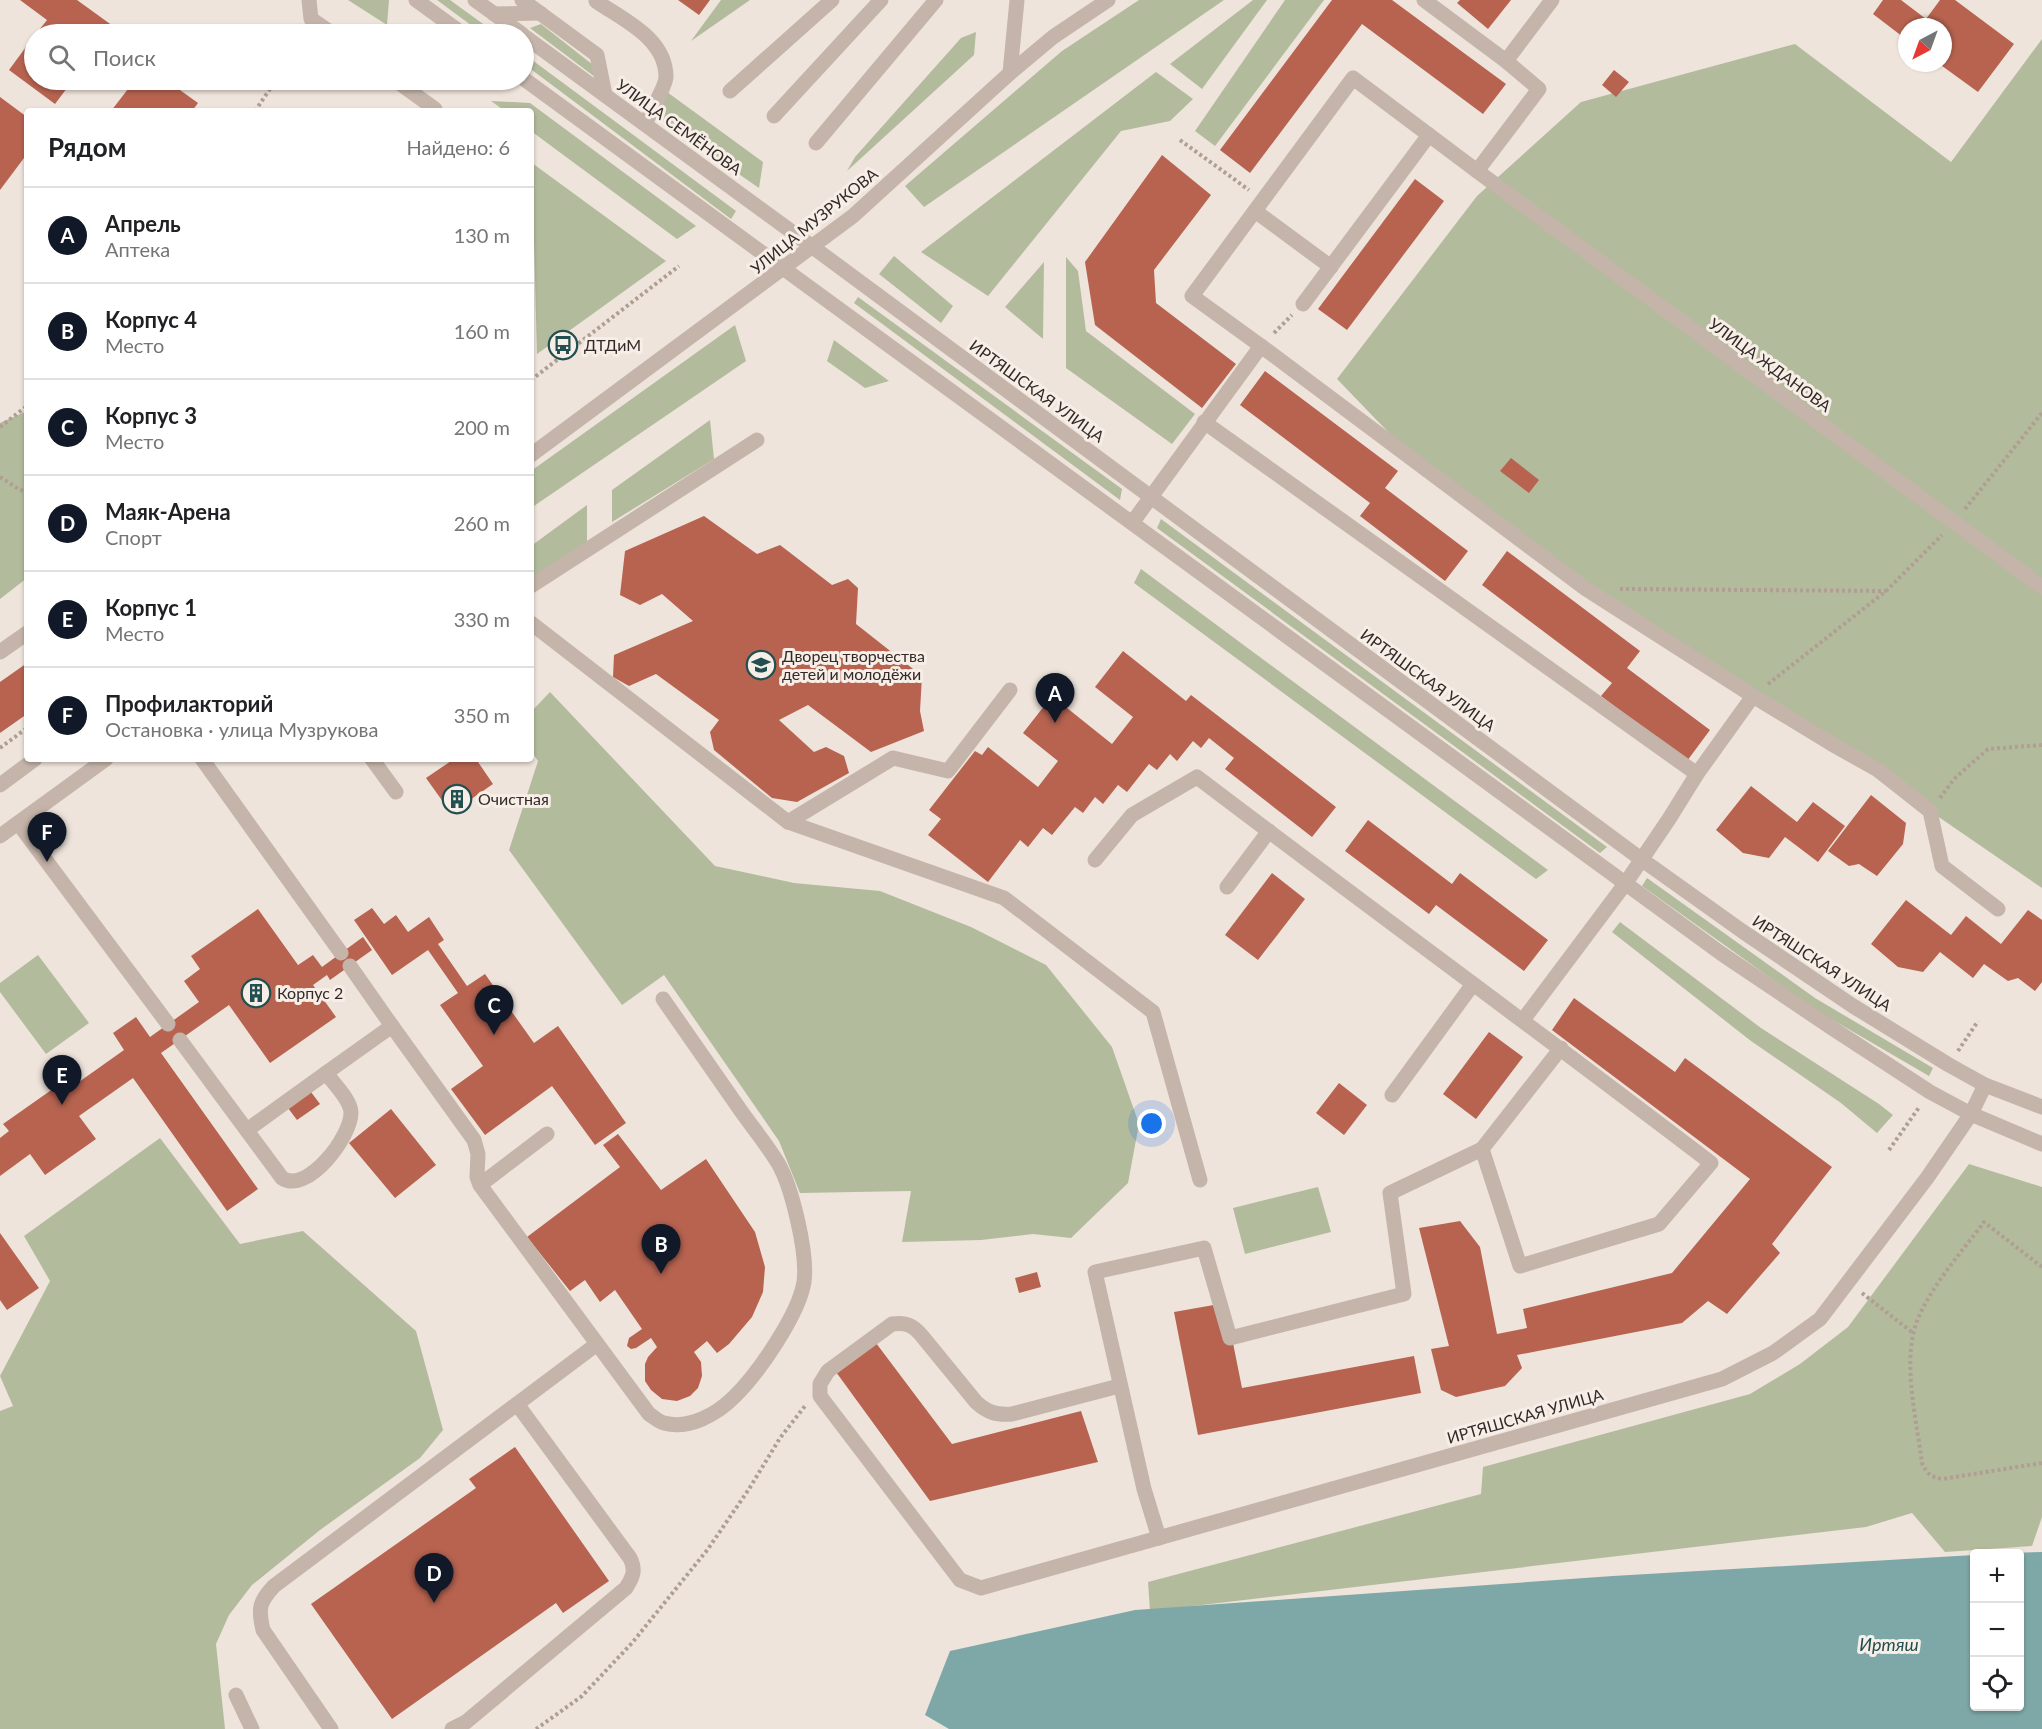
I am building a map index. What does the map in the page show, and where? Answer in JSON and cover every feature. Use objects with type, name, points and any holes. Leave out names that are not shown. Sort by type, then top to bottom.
[{"type":"street","points":[[309,0],[311,19],[318,24]]},
{"type":"street","points":[[416,0],[449,24]]},
{"type":"street","name":"УЛИЦА СЕМЁНОВА","points":[[475,0],[508,24]]},
{"type":"street","points":[[522,0],[597,55],[605,95]]},
{"type":"street","points":[[730,91],[832,0]]},
{"type":"street","points":[[774,116],[881,0]]},
{"type":"street","points":[[1010,73],[1017,0]]},
{"type":"street","name":"УЛИЦА МУЗРУКОВА","points":[[534,453],[814,248],[854,216],[1010,73],[1053,37],[1108,0]]},
{"type":"street","points":[[1424,0],[1539,88],[1477,171]]},
{"type":"street","points":[[1506,61],[1552,0]]},
{"type":"street","points":[[596,1],[650,39],[660,52],[666,79],[645,124]]},
{"type":"street","points":[[816,143],[927,2]]},
{"type":"street","points":[[494,14],[540,13]]},
{"type":"street","name":"УЛИЦА СЕМЁНОВА","points":[[534,43],[814,248]]},
{"type":"street","name":"УЛИЦА ЖДАНОВА","points":[[1259,206],[1353,78],[2042,587]]},
{"type":"street","points":[[534,86],[1722,954],[1930,1092],[1971,1114],[2042,1144]]},
{"type":"street","points":[[408,90],[434,108]]},
{"type":"street","points":[[1303,304],[1429,135]]},
{"type":"street","points":[[1331,267],[1259,206],[1192,296],[1586,589],[1754,696],[1878,770],[1930,811],[1942,866],[1998,909]]},
{"type":"street","name":"ИРТЯШСКАЯ УЛИЦА","points":[[814,248],[1641,859],[1742,931],[1853,1006],[1949,1065],[1986,1084],[2042,1107]]},
{"type":"street","points":[[1132,523],[1261,346]]},
{"type":"street","points":[[1204,422],[1697,774]]},
{"type":"street","points":[[534,584],[757,440]]},
{"type":"street","points":[[534,625],[788,822],[1004,898],[1153,1012],[1200,1180]]},
{"type":"street","points":[[0,652],[24,635]]},
{"type":"street","points":[[788,822],[893,758],[948,771],[1010,690]]},
{"type":"street","points":[[1523,1020],[1625,884],[1697,774],[1754,696]]},
{"type":"street","points":[[0,785],[31,762]]},
{"type":"street","points":[[0,836],[102,762]]},
{"type":"street","points":[[204,762],[340,953]]},
{"type":"street","points":[[374,762],[396,792]]},
{"type":"street","points":[[1095,860],[1132,815],[1197,777],[1562,1048],[1711,1163],[1659,1224],[1520,1266],[1482,1149]]},
{"type":"street","points":[[18,823],[168,1024]]},
{"type":"street","points":[[1227,887],[1269,831]]},
{"type":"street","points":[[350,966],[474,1140],[478,1154],[477,1177],[480,1185],[649,1414],[663,1423],[677,1425],[692,1423],[723,1408],[751,1380],[796,1310],[804,1281],[796,1213],[778,1164],[663,999]]},
{"type":"street","points":[[1392,1095],[1473,984]]},
{"type":"street","points":[[248,1130],[392,1026]]},
{"type":"street","points":[[180,1040],[282,1178],[288,1182],[300,1181],[331,1157],[348,1125],[351,1116],[350,1106],[326,1073]]},
{"type":"street","points":[[1159,1538],[1144,1489],[1119,1386],[1095,1272],[1204,1248],[1230,1338],[1404,1294],[1390,1193],[1482,1149],[1562,1048]]},
{"type":"street","name":"ИРТЯШСКАЯ УЛИЦА","points":[[820,1396],[960,1580],[981,1588],[1722,1379],[1773,1353],[1820,1319],[1927,1178],[1971,1114],[1986,1084]]},
{"type":"street","points":[[480,1185],[548,1134]]},
{"type":"street","points":[[820,1396],[820,1384],[828,1371],[892,1324],[904,1323],[914,1327],[986,1412],[997,1415],[1012,1414],[1119,1386]]},
{"type":"street","points":[[331,1729],[263,1630],[259,1613],[263,1598],[274,1586],[597,1344]]},
{"type":"street","points":[[452,1729],[466,1722],[626,1588],[633,1577],[635,1567],[517,1404]]},
{"type":"street","points":[[236,1695],[252,1729]]},
{"type":"path","points":[[257,108],[269,90]]},
{"type":"path","points":[[1180,140],[1259,206]]},
{"type":"path","points":[[534,378],[679,266]]},
{"type":"path","points":[[1261,346],[1303,304]]},
{"type":"path","points":[[0,426],[24,408]]},
{"type":"path","points":[[1754,696],[1886,591],[1954,523],[2042,413]]},
{"type":"path","points":[[0,477],[24,491]]},
{"type":"path","points":[[1586,589],[1886,591]]},
{"type":"path","points":[[0,748],[24,731]]},
{"type":"path","points":[[1954,779],[1988,749],[2042,745]]},
{"type":"path","points":[[2042,1267],[1984,1222],[1927,1299],[1913,1333],[1910,1369],[1922,1463],[1926,1472],[1933,1478],[1942,1479],[2042,1463]]},
{"type":"path","points":[[1848,1282],[1913,1333]]},
{"type":"path","points":[[537,1729],[582,1696],[632,1643],[708,1550],[780,1438],[805,1406],[820,1396]]},
{"type":"green space","points":[[348,0],[389,0],[385,24]]},
{"type":"green space","points":[[437,0],[450,0],[483,24],[469,24]]},
{"type":"green space","points":[[721,0],[750,0],[691,41]]},
{"type":"green space","points":[[1139,0],[1224,0],[924,207],[905,186],[1062,51]]},
{"type":"green space","points":[[1253,0],[1267,0],[1202,89],[1170,64]]},
{"type":"green space","points":[[1285,0],[1324,0],[1215,146],[1195,131]]},
{"type":"green space","points":[[541,24],[593,65],[595,77],[534,31],[534,27]]},
{"type":"green space","points":[[976,32],[974,55],[847,171],[855,157],[961,38]]},
{"type":"green space","points":[[2042,39],[2042,888],[1930,811],[1586,589],[1421,466],[1337,379],[1477,196],[1581,102],[1795,44],[1951,162]]},
{"type":"green space","points":[[534,61],[736,211],[731,219],[534,71]]},
{"type":"green space","points":[[1156,72],[1193,99],[1170,121],[1121,131],[988,296],[921,252]]},
{"type":"green space","points":[[667,92],[763,162],[759,188],[655,116]]},
{"type":"green space","points":[[491,101],[530,103],[696,226],[677,239],[534,133],[534,108],[501,108]]},
{"type":"green space","points":[[534,164],[666,261],[537,354],[534,239]]},
{"type":"green space","points":[[894,256],[953,306],[941,323],[879,274]]},
{"type":"green space","points":[[1066,257],[1078,271],[1086,331],[1195,414],[1172,444],[1066,368]]},
{"type":"green space","points":[[1044,262],[1043,339],[1005,307]]},
{"type":"green space","points":[[858,297],[1122,489],[1120,500],[854,303]]},
{"type":"green space","points":[[735,325],[746,361],[534,506],[534,469]]},
{"type":"green space","points":[[834,340],[889,381],[865,388],[827,361]]},
{"type":"green space","points":[[24,412],[24,580],[0,599],[0,423]]},
{"type":"green space","points":[[710,420],[714,459],[612,522],[612,490]]},
{"type":"green space","points":[[587,505],[587,545],[534,578],[534,544]]},
{"type":"green space","points":[[1161,519],[1607,847],[1600,853],[1157,528]]},
{"type":"green space","points":[[1141,569],[1548,870],[1536,879],[1134,583]]},
{"type":"green space","points":[[550,692],[715,866],[794,883],[880,891],[971,927],[1046,965],[1112,1047],[1139,1124],[1128,1183],[1071,1238],[1033,1234],[981,1240],[902,1242],[911,1191],[800,1193],[779,1141],[664,975],[622,1005],[509,850],[538,761],[534,755],[534,709]]},
{"type":"green space","points":[[1647,878],[1815,998],[1933,1068],[1929,1076],[1814,1009],[1642,886]]},
{"type":"green space","points":[[1620,922],[1761,1028],[1893,1115],[1877,1133],[1841,1103],[1751,1041],[1612,932]]},
{"type":"green space","points":[[38,955],[89,1023],[46,1054],[0,992],[0,983]]},
{"type":"green space","points":[[160,1138],[240,1244],[303,1231],[416,1331],[443,1430],[420,1458],[320,1530],[252,1585],[229,1615],[216,1644],[225,1729],[0,1729],[0,1411],[13,1406],[0,1376],[50,1281],[24,1236]]},
{"type":"green space","points":[[1969,1164],[2042,1187],[2042,1517],[2032,1546],[1945,1552],[1912,1513],[1866,1527],[1150,1611],[1148,1582],[1481,1494],[1483,1467],[1750,1394],[1800,1364],[1848,1327]]},
{"type":"green space","points":[[1318,1187],[1331,1232],[1245,1254],[1233,1208]]},
{"type":"water","name":"Иртяш","points":[[2024,1552],[2042,1552],[2042,1729],[949,1729],[925,1715],[950,1651],[1135,1610],[1613,1576],[1970,1555],[1970,1711],[2024,1711]]},
{"type":"building","points":[[20,0],[77,0],[110,24],[44,24],[47,20]]},
{"type":"building","points":[[678,0],[710,0],[699,15]]},
{"type":"building","points":[[1332,0],[1392,0],[1506,84],[1483,114],[1362,24],[1250,173],[1220,150]]},
{"type":"building","points":[[1460,0],[1511,0],[1488,29],[1457,3]]},
{"type":"building","points":[[1883,0],[1901,0],[1925,18],[1898,18],[1898,33],[1873,14]]},
{"type":"building","points":[[1940,0],[1955,0],[2014,44],[1978,92],[1950,72],[1952,18],[1927,18]]},
{"type":"building","points":[[24,50],[24,81],[9,70]]},
{"type":"building","points":[[1614,70],[1629,82],[1616,97],[1602,85]]},
{"type":"building","points":[[36,90],[66,90],[55,104]]},
{"type":"building","points":[[127,90],[180,90],[198,103],[194,108],[113,108]]},
{"type":"building","points":[[0,97],[24,115],[24,158],[0,190]]},
{"type":"building","points":[[1162,155],[1211,195],[1154,270],[1156,303],[1236,364],[1202,408],[1095,325],[1085,262]]},
{"type":"building","points":[[1415,179],[1444,201],[1347,330],[1318,309]]},
{"type":"building","points":[[1265,371],[1398,471],[1385,488],[1468,551],[1445,581],[1360,516],[1370,503],[1240,405]]},
{"type":"building","points":[[1511,458],[1539,480],[1529,493],[1500,471]]},
{"type":"building","name":"Дворец творчества детей и молодёжи","points":[[704,516],[757,554],[780,545],[832,585],[848,579],[858,588],[856,624],[922,676],[920,711],[924,731],[871,752],[808,705],[779,720],[814,752],[826,747],[844,756],[849,773],[797,802],[772,798],[714,750],[710,732],[719,720],[656,674],[629,686],[613,677],[614,655],[693,621],[662,594],[640,605],[620,595],[625,551]]},
{"type":"building","points":[[1507,551],[1640,651],[1627,668],[1710,730],[1687,761],[1601,696],[1612,683],[1482,585]]},
{"type":"building","points":[[1123,651],[1186,701],[1191,695],[1336,807],[1312,837],[1225,769],[1234,758],[1209,738],[1201,748],[1193,741],[1177,761],[1170,754],[1157,770],[1149,764],[1127,792],[1118,785],[1103,804],[1095,797],[1083,813],[1075,807],[1052,835],[1043,828],[1028,847],[1020,840],[988,882],[928,835],[941,819],[929,810],[975,751],[982,755],[988,747],[1038,787],[1058,761],[1023,733],[1052,696],[1112,744],[1133,717],[1095,687]]},
{"type":"building","points":[[24,665],[24,716],[0,733],[0,682]]},
{"type":"building","name":"Очистная","points":[[450,762],[478,762],[493,784],[451,813],[426,778]]},
{"type":"building","points":[[1751,786],[1797,822],[1813,802],[1845,826],[1818,862],[1785,837],[1769,858],[1743,853],[1716,830]]},
{"type":"building","points":[[1871,795],[1906,823],[1903,844],[1877,876],[1859,864],[1849,866],[1828,851]]},
{"type":"building","points":[[1368,820],[1452,884],[1460,873],[1548,940],[1524,971],[1436,905],[1429,914],[1345,851]]},
{"type":"building","points":[[1272,873],[1305,899],[1258,960],[1225,935]]},
{"type":"building","points":[[1906,900],[1951,935],[1966,916],[2001,944],[2028,910],[2042,920],[2042,982],[2035,991],[2018,978],[2008,981],[1984,964],[1973,978],[1940,952],[1923,972],[1898,967],[1871,944]]},
{"type":"building","points":[[372,908],[384,924],[396,915],[408,932],[429,917],[444,940],[438,944],[467,986],[485,974],[534,1043],[558,1026],[626,1123],[595,1145],[552,1086],[485,1135],[451,1089],[483,1066],[440,1005],[458,993],[428,950],[392,975],[354,920]]},
{"type":"building","points":[[258,909],[298,965],[313,955],[322,967],[363,937],[372,950],[330,980],[327,975],[313,985],[336,1017],[270,1063],[229,1005],[161,1053],[258,1189],[227,1211],[133,1078],[79,1116],[96,1139],[45,1175],[30,1154],[0,1176],[0,1138],[9,1131],[3,1124],[57,1086],[62,1094],[124,1050],[113,1033],[136,1017],[150,1037],[199,1002],[184,981],[200,969],[191,956]]},
{"type":"building","points":[[1574,998],[1675,1072],[1685,1058],[1832,1167],[1772,1244],[1780,1253],[1727,1314],[1708,1301],[1682,1323],[1517,1355],[1522,1368],[1505,1386],[1456,1397],[1441,1390],[1431,1349],[1449,1346],[1419,1228],[1460,1221],[1480,1247],[1497,1334],[1527,1328],[1523,1309],[1672,1273],[1750,1179],[1552,1030]]},
{"type":"building","points":[[1489,1032],[1523,1057],[1476,1119],[1443,1094]]},
{"type":"building","points":[[1339,1083],[1367,1105],[1344,1135],[1316,1113]]},
{"type":"building","points":[[311,1092],[320,1104],[297,1120],[288,1108]]},
{"type":"building","points":[[391,1109],[436,1165],[395,1198],[349,1143]]},
{"type":"building","points":[[618,1134],[661,1190],[706,1159],[755,1232],[765,1267],[763,1292],[752,1317],[729,1344],[717,1353],[707,1341],[694,1352],[701,1362],[702,1376],[698,1388],[690,1396],[677,1401],[662,1399],[651,1390],[645,1381],[645,1364],[657,1347],[651,1338],[636,1348],[631,1349],[627,1346],[629,1338],[642,1329],[615,1290],[600,1302],[585,1280],[570,1291],[527,1237],[620,1167],[603,1145]]},
{"type":"building","points":[[0,1233],[39,1288],[7,1310],[0,1300]]},
{"type":"building","points":[[1037,1272],[1041,1287],[1019,1293],[1015,1278]]},
{"type":"building","points":[[1225,1303],[1242,1388],[1414,1356],[1421,1393],[1198,1435],[1174,1312]]},
{"type":"building","points":[[876,1343],[952,1444],[1081,1411],[1098,1462],[930,1501],[836,1372]]},
{"type":"building","points":[[515,1447],[609,1581],[563,1613],[556,1603],[392,1719],[311,1604],[476,1488],[469,1479]]},
{"type":"place","name":"ДТДиМ","points":[[563,345]]},
{"type":"place","name":"Дворец творчества детей и молодёжи","points":[[761,665]]},
{"type":"place","name":"Апрель","points":[[1055,723]]},
{"type":"place","name":"Очистная","points":[[457,799]]},
{"type":"place","name":"Профилакторий","points":[[47,862]]},
{"type":"place","name":"Корпус 2","points":[[256,993]]},
{"type":"place","name":"Корпус 3","points":[[494,1035]]},
{"type":"place","name":"Корпус 1","points":[[62,1105]]},
{"type":"place","name":"Корпус 4","points":[[661,1274]]},
{"type":"place","name":"Маяк-Арена","points":[[434,1603]]}]
